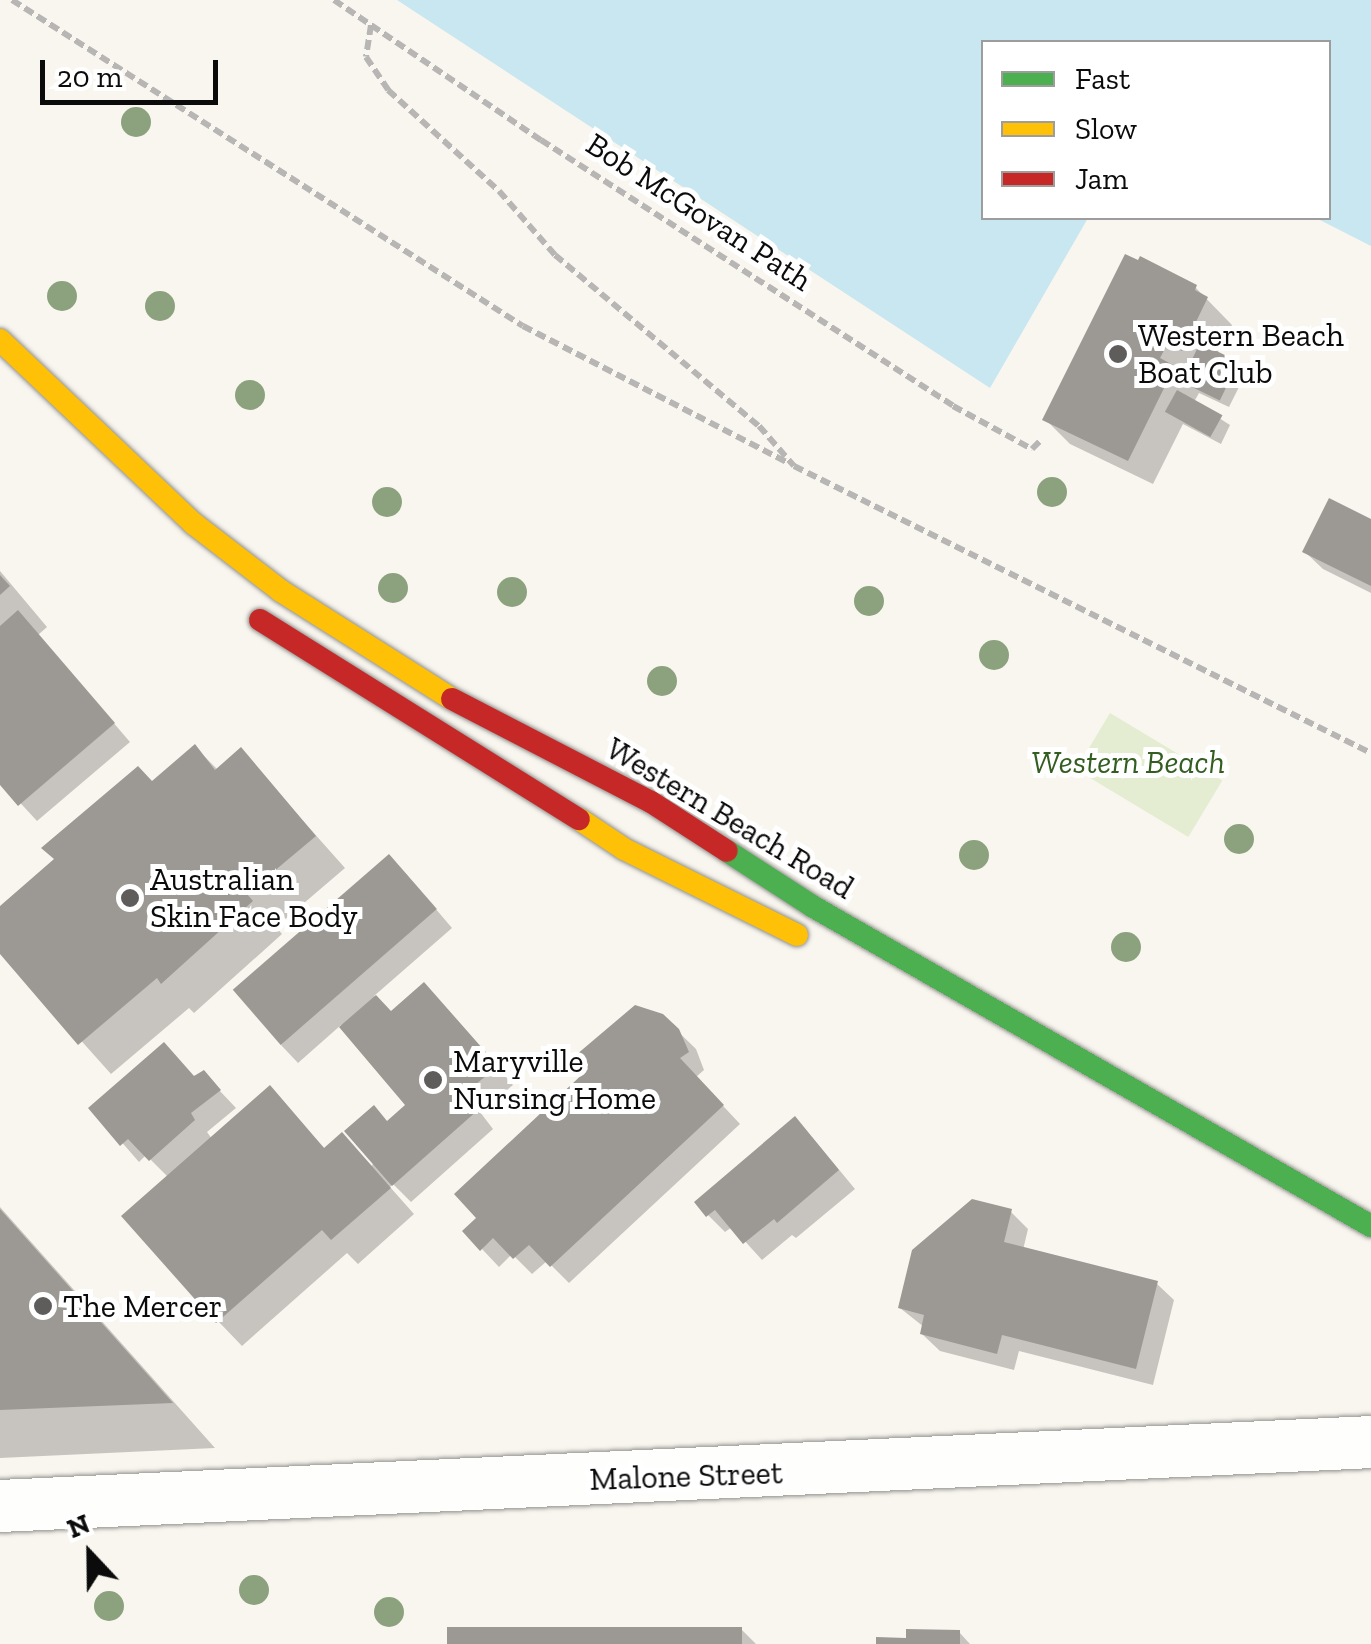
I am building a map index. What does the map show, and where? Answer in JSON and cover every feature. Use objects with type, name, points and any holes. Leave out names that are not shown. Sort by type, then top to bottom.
[{"type":"street","name":"Western Beach Road","points":[[0,340],[194,524],[281,591],[375,652],[472,711],[651,802],[812,906],[1371,1226]]},
{"type":"street","name":"Western Beach Road","points":[[235,602],[327,666],[473,750],[624,849],[817,947]]},
{"type":"street","name":"Malone Street","points":[[0,1506],[1371,1442]]},
{"type":"path","points":[[12,0],[523,326],[794,466],[1371,752]]},
{"type":"path","name":"Bob McGovan Path","points":[[334,0],[954,406],[1032,449],[1042,439]]},
{"type":"path","points":[[371,25],[366,56],[388,90],[500,191],[554,255],[759,426],[794,466]]},
{"type":"green space","name":"Western Beach","points":[[1110,713],[1222,780],[1188,837],[1076,770]]},
{"type":"water","points":[[397,0],[1371,0],[1371,246],[1320,220],[1331,220],[1331,40],[981,40],[981,220],[1087,220],[990,388]]},
{"type":"building","name":"Western Beach Boat Club","points":[[1125,254],[1138,260],[1140,256],[1197,285],[1195,290],[1208,297],[1182,351],[1168,343],[1160,358],[1175,366],[1128,461],[1042,420]]},
{"type":"building","points":[[1200,343],[1239,362],[1220,400],[1181,382]]},
{"type":"building","points":[[1177,390],[1222,415],[1210,437],[1165,412]]},
{"type":"building","points":[[1329,498],[1371,519],[1371,586],[1302,552]]},
{"type":"building","points":[[0,575],[10,586],[0,595]]},
{"type":"building","points":[[18,610],[115,723],[18,806],[0,785],[0,626]]},
{"type":"building","name":"Australian Skin Face Body","points":[[195,744],[215,770],[241,747],[316,836],[247,894],[253,901],[161,984],[157,978],[78,1045],[0,954],[0,906],[54,859],[41,848],[138,766],[152,781]]},
{"type":"building","points":[[389,854],[437,909],[281,1045],[233,990]]},
{"type":"building","name":"Maryville Nursing Home","points":[[424,982],[498,1066],[464,1094],[478,1110],[392,1186],[344,1131],[374,1105],[387,1121],[405,1105],[339,1027],[376,995],[391,1011]]},
{"type":"building","points":[[635,1005],[663,1014],[679,1029],[689,1052],[680,1058],[724,1105],[550,1267],[529,1245],[513,1259],[493,1238],[480,1251],[462,1231],[476,1218],[454,1194],[588,1069],[576,1055]]},
{"type":"building","points":[[164,1042],[194,1076],[204,1070],[221,1090],[191,1113],[195,1120],[149,1161],[128,1139],[120,1146],[88,1108]]},
{"type":"building","points":[[270,1085],[324,1148],[342,1132],[391,1188],[331,1240],[322,1230],[216,1323],[121,1216]]},
{"type":"building","points":[[795,1116],[839,1170],[777,1223],[774,1219],[743,1244],[715,1210],[706,1217],[694,1202]]},
{"type":"building","points":[[972,1199],[1012,1209],[1004,1242],[1158,1281],[1136,1369],[1002,1335],[997,1354],[920,1334],[924,1315],[898,1308],[912,1250]]},
{"type":"building","name":"The Mercer","points":[[0,1209],[173,1403],[0,1410]]},
{"type":"building","points":[[447,1627],[742,1627],[742,1644],[447,1644]]},
{"type":"building","points":[[906,1629],[960,1630],[960,1644],[876,1644],[876,1637],[906,1638]]},
{"type":"traffic: fast","points":[[727,851],[812,906],[1371,1226]]},
{"type":"traffic: slow","points":[[0,340],[194,524],[281,591],[452,699]]},
{"type":"traffic: slow","points":[[579,819],[624,849],[797,935]]},
{"type":"traffic: jam","points":[[260,620],[579,819]]},
{"type":"traffic: jam","points":[[452,699],[651,802],[727,851]]},
{"type":"place","name":"Western Beach Boat Club","points":[[1118,354]]},
{"type":"place","name":"Australian Skin Face Body","points":[[130,898]]},
{"type":"place","name":"Maryville Nursing Home","points":[[433,1080]]},
{"type":"place","name":"The Mercer","points":[[43,1306]]}]
